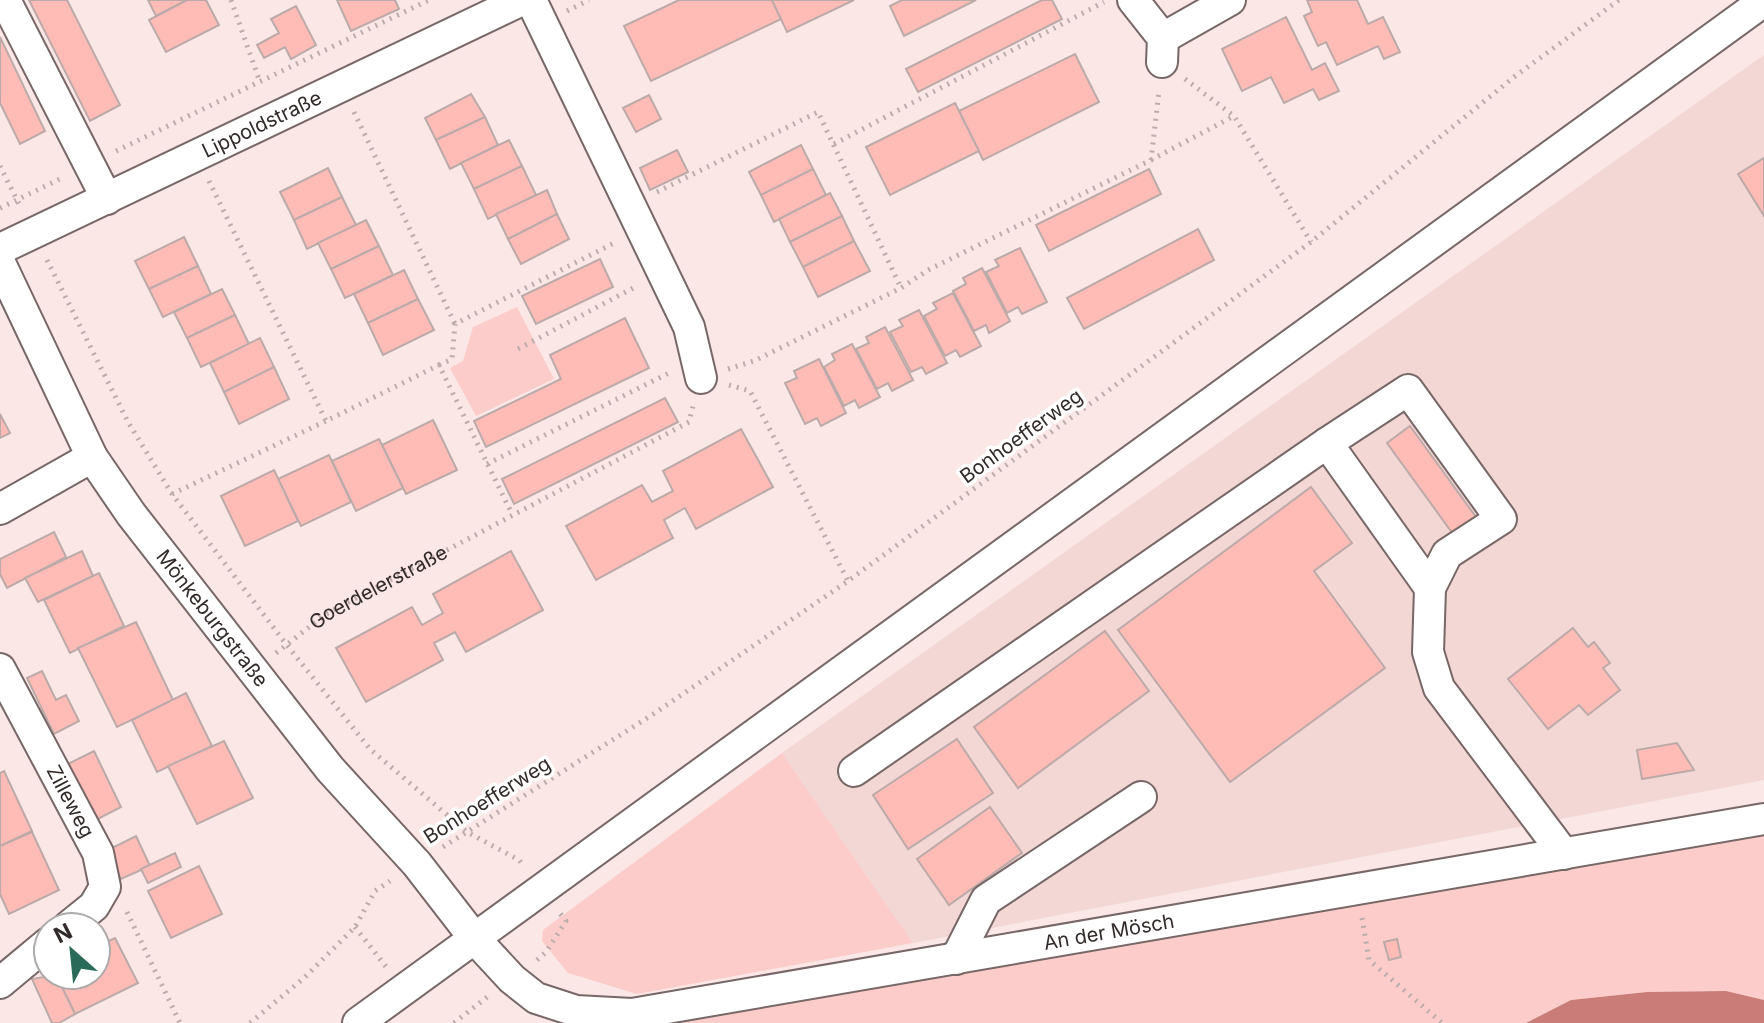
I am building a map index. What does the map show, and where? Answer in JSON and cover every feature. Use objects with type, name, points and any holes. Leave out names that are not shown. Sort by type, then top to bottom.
[{"type":"street","points":[[5,0],[107,199]]},
{"type":"street","name":"Lippoldstraße","points":[[0,249],[522,0]]},
{"type":"street","points":[[531,0],[689,327],[698,368]]},
{"type":"street","points":[[1133,0],[1162,50],[1230,0]]},
{"type":"street","points":[[358,1023],[1764,1]]},
{"type":"street","name":"Mönkeburgstraße","points":[[0,263],[92,457],[131,514],[330,769],[417,864],[475,939]]},
{"type":"street","points":[[854,771],[1408,390],[1501,519],[1447,554],[1430,588],[1428,652],[1439,688],[1564,854]]},
{"type":"street","points":[[1327,443],[1430,588]]},
{"type":"street","points":[[0,509],[92,457]]},
{"type":"street","name":"Zilleweg","points":[[0,669],[98,853],[105,887]]},
{"type":"street","points":[[956,959],[986,900],[1141,797]]},
{"type":"street","name":"An der Mösch","points":[[475,939],[512,979],[536,998],[576,1011],[632,1014],[1764,819]]},
{"type":"street","points":[[88,911],[105,887]]},
{"type":"street","points":[[0,983],[32,956]]},
{"type":"path","points":[[231,0],[273,119]]},
{"type":"path","points":[[0,208],[429,0]]},
{"type":"path","points":[[834,144],[1109,0]]},
{"type":"path","name":"Bonhoefferweg","points":[[250,1023],[304,978],[355,927],[375,891],[655,713],[848,581],[1311,242],[1514,77],[1619,0]]},
{"type":"path","points":[[1162,50],[1234,116],[1311,242]]},
{"type":"path","points":[[1151,160],[1162,50]]},
{"type":"path","points":[[172,494],[452,359],[455,324],[341,86]]},
{"type":"path","points":[[455,324],[818,112],[901,288]]},
{"type":"path","points":[[487,464],[698,368],[754,361],[1234,116]]},
{"type":"path","points":[[197,155],[326,421]]},
{"type":"path","points":[[0,166],[128,422],[172,494],[370,749],[467,832]]},
{"type":"path","points":[[518,349],[662,272]]},
{"type":"path","points":[[439,365],[512,514]]},
{"type":"path","points":[[698,368],[750,391],[848,581]]},
{"type":"path","name":"Goerdelerstraße","points":[[254,672],[326,614],[689,422],[698,368]]},
{"type":"path","points":[[105,887],[121,901],[180,1023]]},
{"type":"path","points":[[1357,890],[1369,960],[1442,1023]]},
{"type":"shaded area","points":[[1764,55],[1764,780],[913,943],[782,753]]},
{"type":"shaded area","points":[[517,307],[554,379],[476,416],[450,368],[463,361],[473,327]]},
{"type":"shaded area","points":[[782,753],[913,943],[637,994],[568,973],[542,941],[543,930]]},
{"type":"shaded area","points":[[1764,830],[1764,1000],[1726,991],[1647,992],[1571,1000],[1526,1023],[674,1023]]},
{"type":"shaded area","points":[[1726,991],[1764,1000],[1764,1023],[1526,1023],[1571,1000],[1647,992]]},
{"type":"building","points":[[29,0],[67,0],[120,105],[90,121]]},
{"type":"building","points":[[148,0],[187,0],[156,16]]},
{"type":"building","points":[[187,0],[206,0],[219,25],[166,52],[149,20]]},
{"type":"building","points":[[337,0],[395,0],[399,9],[351,31]]},
{"type":"building","points":[[679,0],[772,0],[781,19],[651,81],[624,26]]},
{"type":"building","points":[[772,0],[854,0],[787,32]]},
{"type":"building","points":[[902,0],[976,0],[904,36],[890,6]]},
{"type":"building","points":[[1042,0],[1052,0],[1062,19],[918,92],[906,69]]},
{"type":"building","points":[[1307,0],[1357,0],[1368,24],[1383,17],[1400,52],[1384,59],[1378,46],[1337,65],[1326,42],[1318,46],[1304,16],[1312,12]]},
{"type":"building","points":[[296,6],[316,45],[291,59],[285,47],[264,58],[257,45],[279,33],[271,19]]},
{"type":"building","points":[[1286,17],[1312,70],[1325,63],[1339,91],[1319,100],[1313,89],[1284,103],[1271,77],[1242,91],[1222,49]]},
{"type":"building","points":[[0,37],[45,131],[20,144],[0,103]]},
{"type":"building","points":[[1075,54],[1099,102],[983,160],[959,111]]},
{"type":"building","points":[[471,94],[485,117],[436,140],[425,118]]},
{"type":"building","points":[[649,95],[661,119],[636,132],[623,108]]},
{"type":"building","points":[[955,103],[979,151],[890,195],[866,147]]},
{"type":"building","points":[[485,117],[498,145],[450,169],[436,140]]},
{"type":"building","points":[[509,140],[522,166],[474,189],[461,163]]},
{"type":"building","points":[[801,145],[813,169],[761,195],[749,172]]},
{"type":"building","points":[[677,150],[688,172],[650,190],[640,168]]},
{"type":"building","points":[[1764,158],[1764,216],[1738,174]]},
{"type":"building","points":[[522,166],[536,195],[488,219],[474,189]]},
{"type":"building","points":[[328,168],[342,197],[294,220],[280,192]]},
{"type":"building","points":[[813,169],[826,195],[774,222],[761,195]]},
{"type":"building","points":[[1149,169],[1161,194],[1049,251],[1036,225]]},
{"type":"building","points":[[547,190],[557,214],[508,239],[496,214]]},
{"type":"building","points":[[830,193],[842,216],[790,242],[779,219]]},
{"type":"building","points":[[342,197],[356,225],[307,249],[294,220]]},
{"type":"building","points":[[557,214],[569,239],[521,264],[508,239]]},
{"type":"building","points":[[842,216],[854,241],[803,267],[790,242]]},
{"type":"building","points":[[366,220],[379,246],[331,269],[318,243]]},
{"type":"building","points":[[1198,229],[1214,260],[1084,329],[1067,298]]},
{"type":"building","points":[[184,237],[198,266],[149,289],[135,261]]},
{"type":"building","points":[[854,241],[870,271],[818,297],[803,267]]},
{"type":"building","points":[[379,246],[393,275],[345,298],[331,269]]},
{"type":"building","points":[[1020,248],[1047,302],[1022,314],[1018,307],[1007,313],[986,272],[999,266],[995,260]]},
{"type":"building","points":[[600,259],[613,287],[536,324],[522,296]]},
{"type":"building","points":[[198,266],[211,294],[163,317],[149,289]]},
{"type":"building","points":[[982,268],[1010,321],[989,333],[986,325],[974,331],[953,291],[966,284],[963,278]]},
{"type":"building","points":[[404,270],[418,299],[368,323],[354,294]]},
{"type":"building","points":[[222,289],[235,315],[187,338],[174,312]]},
{"type":"building","points":[[953,293],[981,346],[960,357],[956,350],[945,356],[924,316],[937,309],[933,303]]},
{"type":"building","points":[[418,299],[434,330],[383,355],[368,323]]},
{"type":"building","points":[[919,310],[947,363],[926,374],[922,367],[911,372],[890,332],[903,326],[899,320]]},
{"type":"building","points":[[235,315],[249,344],[201,367],[187,338]]},
{"type":"building","points":[[625,318],[649,368],[486,447],[474,421],[561,379],[550,355]]},
{"type":"building","points":[[885,327],[913,380],[892,391],[888,383],[877,389],[856,349],[869,343],[866,337]]},
{"type":"building","points":[[260,338],[274,367],[224,392],[210,363]]},
{"type":"building","points":[[852,344],[880,397],[859,408],[855,400],[844,406],[824,367],[835,360],[832,354]]},
{"type":"building","points":[[819,359],[846,413],[821,426],[817,418],[805,424],[785,383],[797,378],[794,371]]},
{"type":"building","points":[[274,367],[289,399],[239,424],[224,392]]},
{"type":"building","points":[[665,398],[678,422],[514,504],[502,479]]},
{"type":"building","points":[[0,414],[10,433],[0,438]]},
{"type":"building","points":[[433,420],[457,470],[406,494],[382,445]]},
{"type":"building","points":[[1410,426],[1476,517],[1453,534],[1387,443]]},
{"type":"building","points":[[741,429],[773,487],[696,529],[685,508],[664,520],[673,538],[596,580],[566,526],[642,485],[652,502],[673,491],[663,471]]},
{"type":"building","points":[[379,439],[403,488],[356,511],[332,461]]},
{"type":"building","points":[[329,455],[351,502],[301,526],[278,479]]},
{"type":"building","points":[[274,470],[298,521],[245,546],[221,496]]},
{"type":"building","points":[[1311,487],[1352,543],[1314,571],[1385,668],[1230,782],[1118,630]]},
{"type":"building","points":[[54,532],[66,557],[7,588],[0,574],[0,559]]},
{"type":"building","points":[[82,551],[93,576],[38,602],[25,578]]},
{"type":"building","points":[[511,551],[543,610],[466,652],[455,632],[434,643],[443,660],[366,702],[336,648],[412,607],[422,625],[443,613],[433,594]]},
{"type":"building","points":[[99,573],[124,626],[70,653],[44,600]]},
{"type":"building","points":[[136,622],[173,700],[117,727],[78,648]]},
{"type":"building","points":[[1573,628],[1588,647],[1594,642],[1610,663],[1603,668],[1620,690],[1588,715],[1579,705],[1548,729],[1508,679]]},
{"type":"building","points":[[1105,631],[1149,691],[1018,788],[974,727]]},
{"type":"building","points":[[42,671],[56,700],[66,695],[79,721],[54,734],[27,678]]},
{"type":"building","points":[[186,693],[212,746],[157,772],[132,720]]},
{"type":"building","points":[[957,739],[993,793],[908,849],[873,795]]},
{"type":"building","points":[[224,741],[253,798],[197,824],[168,766]]},
{"type":"building","points":[[1677,743],[1694,770],[1642,779],[1637,750]]},
{"type":"building","points":[[94,751],[121,807],[96,820],[68,764]]},
{"type":"building","points":[[4,771],[32,831],[0,846],[0,773]]},
{"type":"building","points":[[990,807],[1022,853],[949,905],[917,859]]},
{"type":"building","points":[[32,832],[59,890],[9,914],[0,894],[0,846]]},
{"type":"building","points":[[136,836],[150,866],[121,879],[108,850]]},
{"type":"building","points":[[175,853],[181,867],[148,883],[141,869]]},
{"type":"building","points":[[199,866],[222,914],[171,938],[148,891]]},
{"type":"building","points":[[115,938],[138,983],[75,1014],[64,991],[112,991],[112,939]]},
{"type":"building","points":[[1397,939],[1401,957],[1389,960],[1384,942]]},
{"type":"building","points":[[37,991],[64,991],[75,1014],[59,1023],[52,1023]]}]
